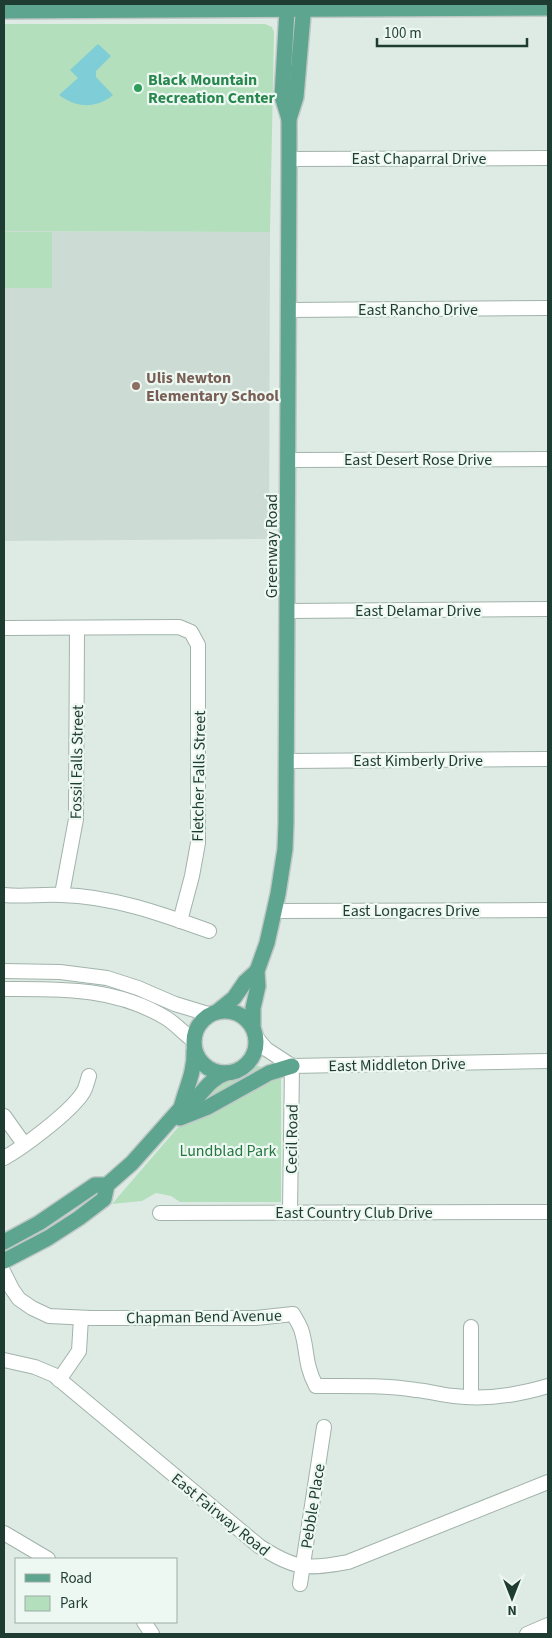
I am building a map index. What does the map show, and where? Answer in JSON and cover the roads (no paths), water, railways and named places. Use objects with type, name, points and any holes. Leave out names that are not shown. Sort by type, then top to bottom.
[{"type":"main road","points":[[6,8],[295,6],[548,8]]},
{"type":"main road","name":"Greenway Road","points":[[255,1032],[253,1008],[258,986],[257,971],[267,943],[275,911],[285,849],[288,610],[288,119],[296,97],[295,6]]},
{"type":"main road","name":"Greenway Road","points":[[213,1012],[234,998],[245,982],[257,971]]},
{"type":"main road","points":[[4,1261],[48,1238],[79,1218],[104,1198],[108,1185],[132,1163],[181,1108],[195,1064],[193,1045],[195,1030],[200,1021],[213,1012],[228,1010],[238,1013],[247,1019],[255,1032],[256,1047],[252,1057],[246,1065],[236,1071],[216,1077],[192,1104],[181,1108]]},
{"type":"main road","points":[[193,1045],[198,1060],[206,1068],[226,1073]]},
{"type":"main road","points":[[168,1123],[208,1107],[269,1073],[292,1066]]},
{"type":"main road","points":[[4,1242],[39,1223],[96,1185],[108,1185]]},
{"type":"street","name":"East Chaparral Drive","points":[[289,159],[548,158]]},
{"type":"street","name":"East Rancho Drive","points":[[288,310],[548,308]]},
{"type":"street","name":"East Desert Rose Drive","points":[[288,460],[548,458]]},
{"type":"street","name":"East Delamar Drive","points":[[288,610],[548,609]]},
{"type":"street","name":"Fletcher Falls Street","points":[[77,628],[179,627],[191,632],[198,645],[198,843],[192,876],[180,921]]},
{"type":"street","points":[[4,628],[77,628]]},
{"type":"street","name":"Fossil Falls Street","points":[[62,894],[76,818],[77,628]]},
{"type":"street","name":"East Kimberly Drive","points":[[287,761],[548,759]]},
{"type":"street","points":[[4,895],[62,894],[99,899],[137,907],[209,932]]},
{"type":"street","name":"East Longacres Drive","points":[[275,911],[548,910]]},
{"type":"street","points":[[4,971],[60,972],[107,978],[138,988],[175,1004],[213,1012]]},
{"type":"street","points":[[4,989],[76,990],[118,997],[146,1007],[168,1019],[193,1045]]},
{"type":"street","points":[[255,1032],[266,1049],[292,1066]]},
{"type":"street","name":"East Middleton Drive","points":[[292,1066],[548,1061]]},
{"type":"street","name":"Cecil Road","points":[[290,1212],[292,1066]]},
{"type":"street","points":[[4,1158],[61,1115],[82,1094],[89,1076]]},
{"type":"street","points":[[4,1116],[24,1144]]},
{"type":"street","name":"East Country Club Drive","points":[[160,1213],[548,1212]]},
{"type":"street","name":"Chapman Bend Avenue","points":[[4,1272],[19,1299],[49,1316],[81,1318],[256,1318],[293,1314],[301,1328],[306,1363],[309,1374],[316,1386],[351,1385],[487,1398],[548,1386]]},
{"type":"street","points":[[59,1380],[79,1351],[81,1318]]},
{"type":"street","points":[[471,1327],[471,1397]]},
{"type":"street","name":"East Fairway Road","points":[[4,1360],[45,1370],[259,1546],[280,1560],[303,1568],[325,1567],[348,1562],[548,1482]]},
{"type":"street","name":"Pebble Place","points":[[300,1584],[324,1427]]},
{"type":"street","points":[[4,1533],[46,1558]]},
{"type":"street","points":[[145,1623],[152,1634]]},
{"type":"street","points":[[527,1634],[548,1625]]},
{"type":"water","points":[[98,44],[111,56],[96,71],[96,77],[113,95],[100,103],[86,105],[72,102],[59,95],[78,78],[70,70]]},
{"type":"place","name":"Black Mountain Recreation Center","points":[[138,88]]},
{"type":"place","name":"Ulis Newton Elementary School","points":[[136,386]]},
{"type":"park label","name":"Lundblad Park","points":[[228,1150]]}]
